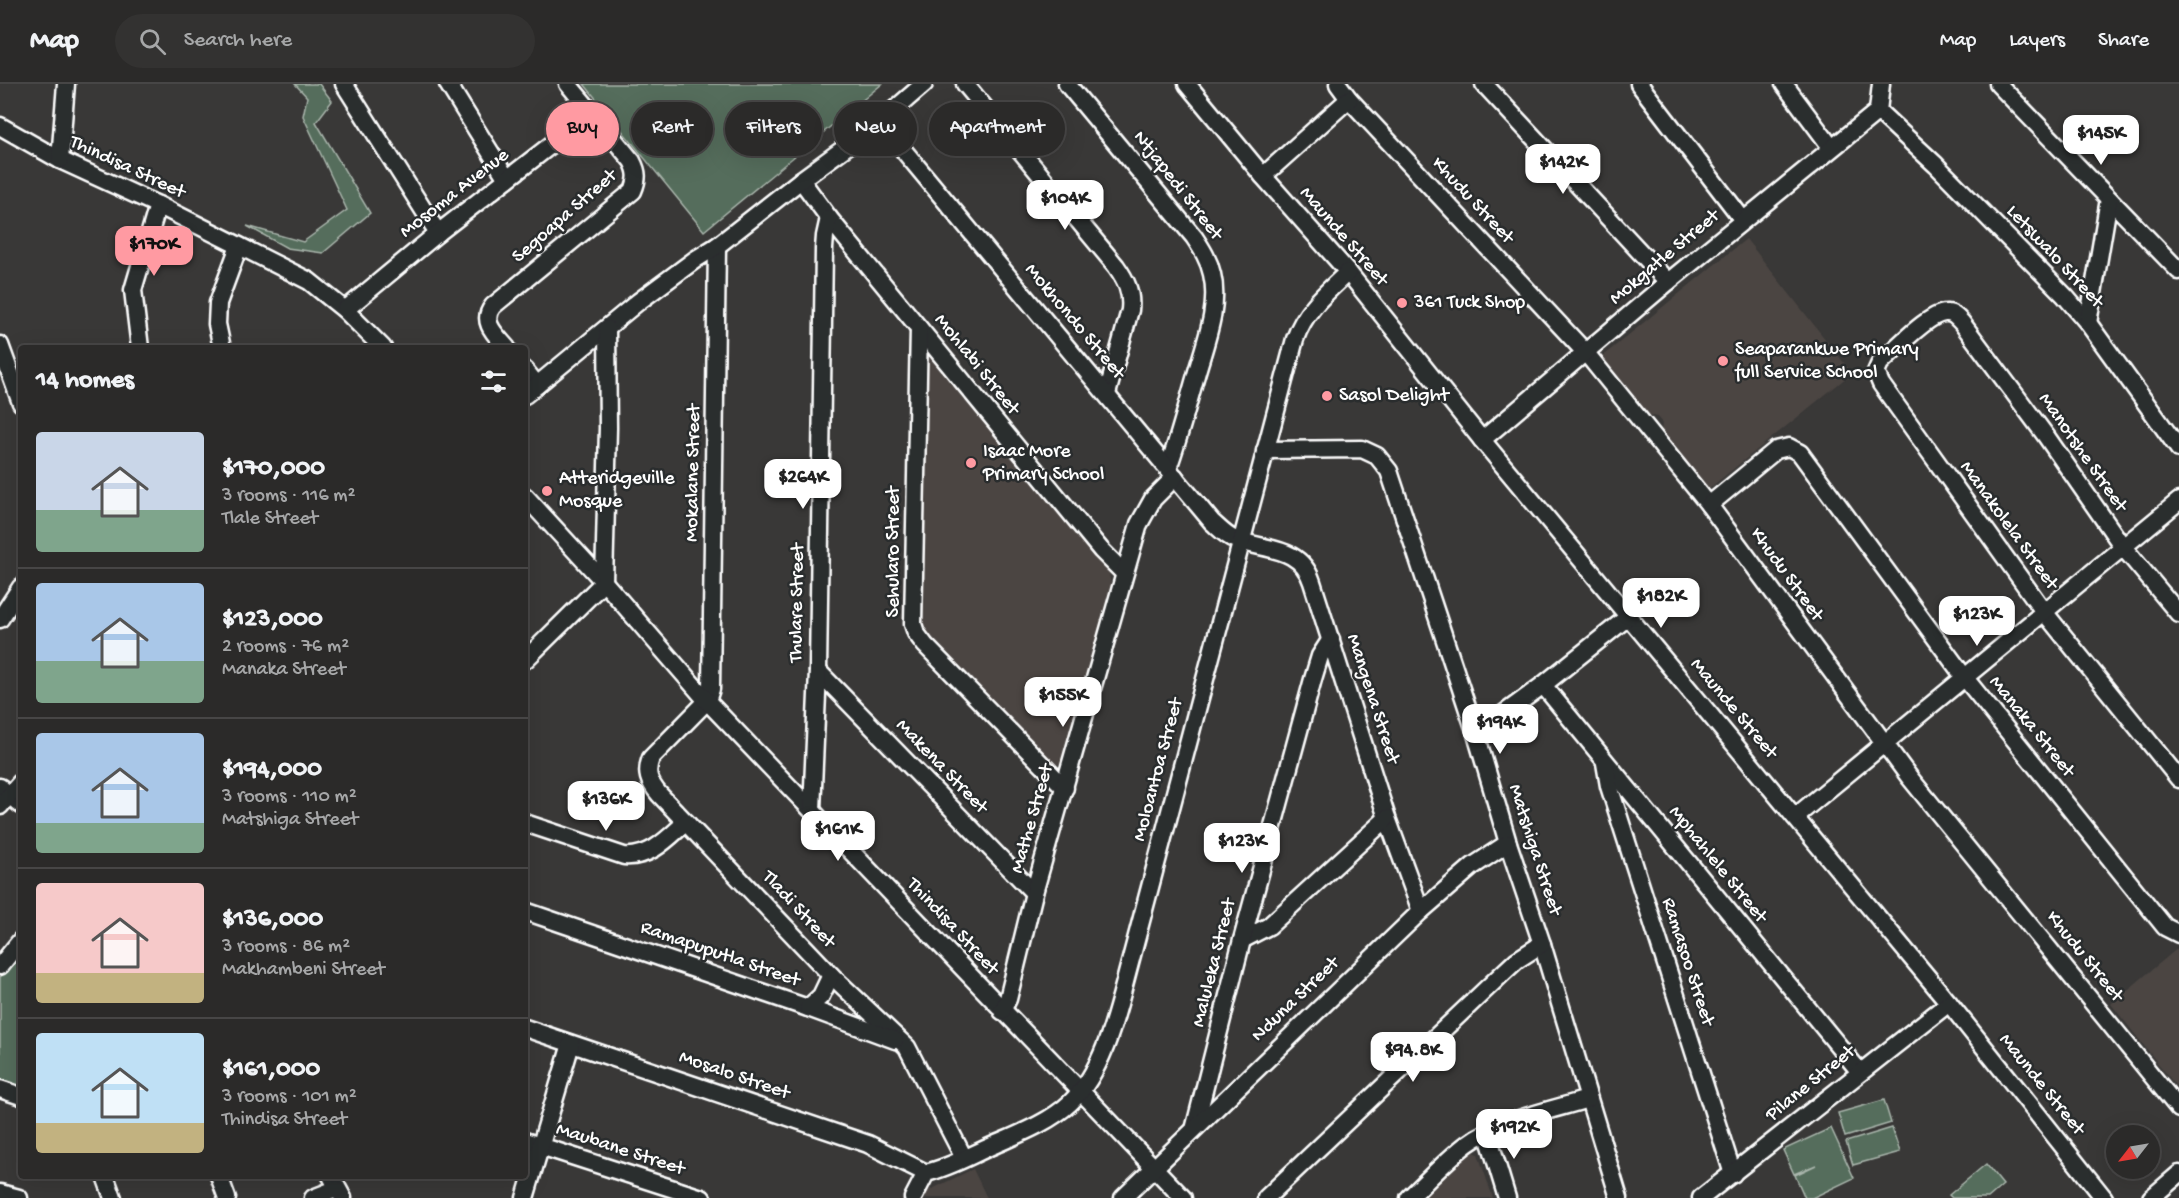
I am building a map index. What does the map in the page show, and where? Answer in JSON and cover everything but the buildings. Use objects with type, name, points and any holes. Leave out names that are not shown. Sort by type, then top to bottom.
[{"type":"street","points":[[60,160],[66,84]]},
{"type":"street","points":[[344,84],[438,233]]},
{"type":"street","points":[[447,84],[507,179]]},
{"type":"street","points":[[568,84],[583,102]]},
{"type":"street","points":[[903,102],[924,84]]},
{"type":"street","points":[[965,84],[1116,266],[1129,288],[1130,310],[1107,394]]},
{"type":"street","name":"Ntjapedi Street","points":[[1066,84],[1194,237],[1213,275],[1214,305],[1210,325],[1171,472]]},
{"type":"street","name":"Maunde Street","points":[[1187,84],[1263,176],[1348,273],[1482,440],[1796,817],[1949,1003],[2104,1198]]},
{"type":"street","name":"Khudu Street","points":[[1338,84],[1348,99],[1586,353],[1709,505],[1930,803],[2179,1109]]},
{"type":"street","points":[[1484,84],[1668,282]]},
{"type":"street","points":[[1639,84],[1743,220]]},
{"type":"street","points":[[1784,84],[1832,147]]},
{"type":"street","points":[[1878,111],[1881,84]]},
{"type":"street","points":[[1998,84],[2179,271]]},
{"type":"street","points":[[1263,176],[1348,99]]},
{"type":"street","name":"Mokgatle Street","points":[[1482,440],[1668,282],[1878,111]]},
{"type":"street","name":"Letswalo Street","points":[[1878,111],[2040,269],[2088,323],[2179,449]]},
{"type":"street","name":"Thindisa Street","points":[[0,126],[60,160],[158,205],[309,281],[345,310],[380,345]]},
{"type":"street","name":"Segoapa Street","points":[[505,345],[489,326],[488,312],[493,306],[633,191],[637,170],[619,145]]},
{"type":"street","name":"Mosoma Avenue","points":[[345,310],[438,233],[546,149]]},
{"type":"street","points":[[531,390],[665,281],[717,246],[834,156]]},
{"type":"street","name":"Mokhondo Street","points":[[908,156],[1212,522],[1232,539],[1241,541]]},
{"type":"street","name":"Mohlabi Street","points":[[801,180],[829,218],[1101,550],[1124,573]]},
{"type":"street","points":[[2088,323],[2109,199]]},
{"type":"street","points":[[140,345],[133,291],[158,205]]},
{"type":"street","name":"Thulare Street","points":[[812,810],[818,671],[824,249],[829,218]]},
{"type":"street","points":[[222,345],[217,316],[218,303],[239,246]]},
{"type":"street","name":"Mokalane Street","points":[[707,701],[711,689],[717,246]]},
{"type":"street","name":"Moloantoa Street","points":[[926,1173],[947,1168],[1046,1119],[1065,1107],[1081,1092],[1097,1066],[1117,1010],[1292,348],[1302,321],[1319,300],[1348,273]]},
{"type":"street","name":"Manakolela Street","points":[[1954,315],[1943,313],[1929,320],[1880,363],[1876,372],[1881,384],[2044,613],[2179,779]]},
{"type":"street","name":"Manotshe Street","points":[[1954,315],[2039,426],[2123,547],[2179,614]]},
{"type":"street","name":"Sehularo Street","points":[[919,328],[913,624],[916,633],[925,645],[1065,788]]},
{"type":"street","points":[[528,657],[604,582],[608,428],[607,329]]},
{"type":"street","points":[[0,345],[18,395]]},
{"type":"street","name":"Manaka Street","points":[[1709,505],[1782,447],[1794,449],[1804,458],[1965,678],[2165,927],[2179,934]]},
{"type":"street","name":"Matshiga Street","points":[[1265,450],[1362,449],[1384,462],[1394,481],[1542,944],[1619,1198]]},
{"type":"street","name":"Mathe Street","points":[[1002,1011],[1008,999],[1034,893],[1124,573],[1143,515],[1171,472]]},
{"type":"street","name":"Thindisa Street","points":[[528,499],[604,582],[707,701],[1183,1198]]},
{"type":"street","points":[[1796,817],[2179,501]]},
{"type":"street","name":"Mangena Street","points":[[1241,541],[1292,555],[1305,565],[1309,573],[1387,818],[1421,911]]},
{"type":"street","points":[[0,618],[18,591]]},
{"type":"street","points":[[1476,734],[1543,685],[1628,617]]},
{"type":"street","name":"Maluleka Street","points":[[1195,1126],[1242,940],[1316,667],[1331,639]]},
{"type":"street","name":"Makena Street","points":[[818,671],[1034,893]]},
{"type":"street","name":"Mphahlele Street","points":[[1543,685],[1860,1072]]},
{"type":"street","name":"Tladi Street","points":[[707,701],[651,758],[648,777],[653,786],[831,975],[912,1054],[964,1158]]},
{"type":"street","name":"Ramasoo Street","points":[[1605,761],[1612,797],[1733,1174]]},
{"type":"street","points":[[1242,940],[1269,926],[1387,818]]},
{"type":"street","points":[[528,824],[624,856],[634,857],[655,849],[686,822]]},
{"type":"street","name":"Nduna Street","points":[[1123,1198],[1195,1126],[1421,911],[1473,866],[1508,843]]},
{"type":"street","name":"Ramapuputla Street","points":[[528,912],[901,1042]]},
{"type":"street","points":[[1266,1198],[1503,973],[1542,944]]},
{"type":"street","points":[[0,966],[18,945]]},
{"type":"street","points":[[808,1008],[821,996],[831,975]]},
{"type":"street","name":"Pilane Street","points":[[1701,1198],[1949,1003]]},
{"type":"street","name":"Mosalo Street","points":[[528,1029],[868,1144],[926,1173]]},
{"type":"street","points":[[528,1178],[533,1144],[571,1044]]},
{"type":"street","points":[[0,1089],[18,1094]]},
{"type":"street","points":[[1409,1198],[1468,1143],[1487,1132],[1588,1099]]},
{"type":"street","points":[[1487,1132],[1507,1198]]},
{"type":"street","name":"Maubane Street","points":[[533,1144],[702,1198]]},
{"type":"street","points":[[913,1198],[926,1173]]},
{"type":"street","points":[[2151,1198],[2179,1174]]},
{"type":"street","points":[[106,1179],[113,1198]]},
{"type":"street","points":[[220,1179],[227,1198]]},
{"type":"street","points":[[525,1198],[528,1179]]},
{"type":"street","points":[[313,1198],[337,1188]]},
{"type":"street","points":[[0,1193],[19,1198]]},
{"type":"shaded area","name":"Seaparankwe Primary full Service School","points":[[1746,239],[1852,373],[1705,492],[1661,434],[1662,422],[1658,417],[1644,414],[1605,368],[1604,355]]},
{"type":"shaded area","name":"Isaac More Primary School","points":[[923,357],[931,359],[1108,566],[1111,587],[1063,764],[1053,765],[924,629],[921,618]]},
{"type":"shaded area","points":[[2179,947],[2179,1090],[2111,1004]]},
{"type":"shaded area","points":[[1468,1149],[1478,1154],[1493,1198],[1417,1198]]},
{"type":"shaded area","points":[[973,1169],[987,1198],[924,1198],[926,1192]]},
{"type":"green space","points":[[295,84],[319,84],[332,101],[316,122],[370,213],[323,253],[287,248],[247,226],[303,242],[347,210],[303,116],[307,97]]},
{"type":"green space","points":[[584,84],[882,84],[860,102],[834,102],[834,124],[822,134],[822,102],[725,102],[725,156],[795,156],[704,231],[643,156],[713,156],[713,102],[631,102],[631,142],[619,127],[619,102],[599,102]]},
{"type":"green space","points":[[18,956],[18,1087],[0,1081],[0,974]]},
{"type":"green space","points":[[1884,1100],[1891,1123],[1845,1137],[1838,1113]]},
{"type":"green space","points":[[1831,1128],[1854,1178],[1812,1198],[1805,1198],[1795,1175],[1816,1165],[1794,1174],[1783,1150]]},
{"type":"green space","points":[[1892,1128],[1900,1152],[1853,1165],[1846,1142]]},
{"type":"green space","points":[[1986,1164],[2003,1185],[1988,1198],[1952,1198],[1949,1195]]},
{"type":"place","name":"361 Tuck Shop","points":[[1402,303]]},
{"type":"place","name":"Seaparankwe Primary full Service School","points":[[1723,361]]},
{"type":"place","name":"Sasol Delight","points":[[1327,396]]},
{"type":"place","name":"Isaac More Primary School","points":[[971,463]]},
{"type":"place","name":"Atteridgeville Mosque","points":[[547,491]]}]
